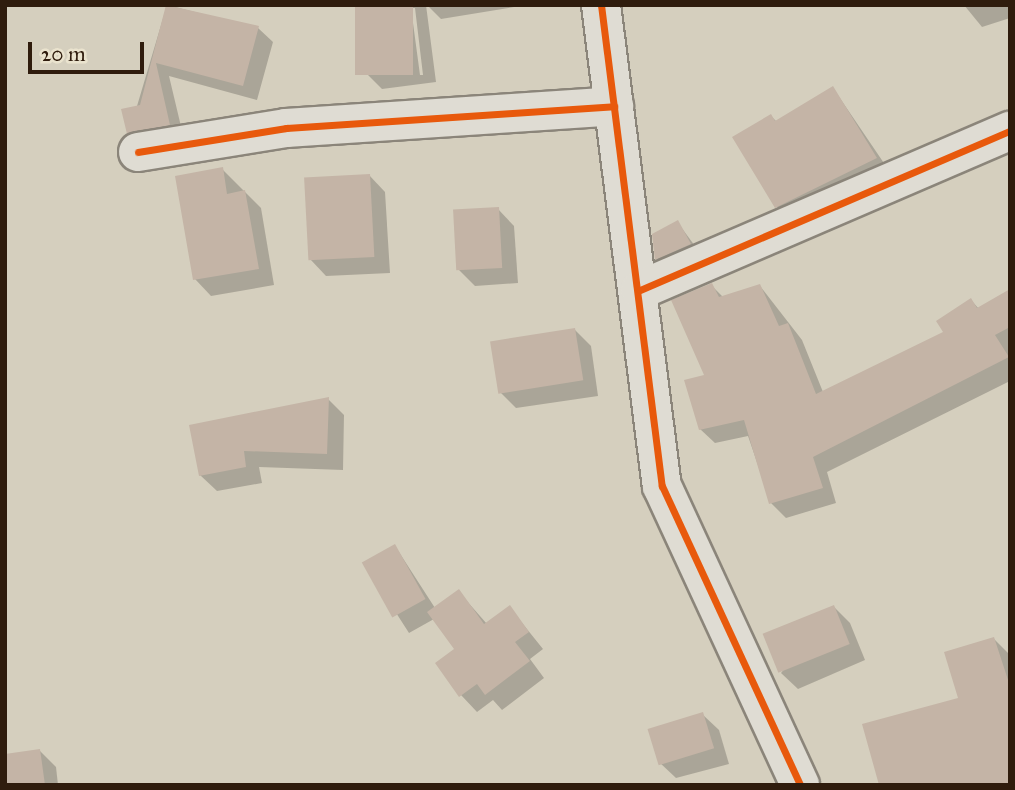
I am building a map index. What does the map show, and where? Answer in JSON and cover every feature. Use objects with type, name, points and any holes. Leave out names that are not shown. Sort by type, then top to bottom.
[{"type":"street","points":[[601,5],[640,290],[662,486],[800,785]]},
{"type":"street","points":[[138,152],[286,128],[614,106]]},
{"type":"street","points":[[640,290],[1010,131]]},
{"type":"building","points":[[166,5],[259,26],[243,86],[156,63],[170,125],[127,134],[121,109],[140,105]]},
{"type":"building","points":[[355,5],[413,5],[413,75],[355,75]]},
{"type":"building","points":[[833,86],[877,158],[775,208],[732,137],[771,114],[775,121]]},
{"type":"building","points":[[223,167],[227,194],[245,190],[259,269],[193,280],[175,176]]},
{"type":"building","points":[[370,174],[374,257],[308,260],[304,177]]},
{"type":"building","points":[[499,207],[502,268],[456,270],[453,209]]},
{"type":"building","points":[[678,220],[691,244],[655,260],[652,234]]},
{"type":"building","points":[[712,283],[719,297],[760,284],[779,326],[788,323],[816,394],[943,332],[936,321],[971,298],[977,308],[1010,289],[1010,327],[995,335],[1009,357],[813,457],[823,488],[769,504],[744,420],[699,430],[684,380],[704,375],[671,300]]},
{"type":"building","points":[[575,328],[583,380],[498,394],[490,341]]},
{"type":"building","points":[[329,397],[327,454],[244,451],[246,467],[199,476],[189,425]]},
{"type":"building","points":[[395,544],[426,599],[392,618],[362,562]]},
{"type":"building","points":[[459,589],[484,624],[510,605],[529,632],[515,642],[530,661],[485,695],[477,684],[459,697],[435,663],[454,649],[427,612]]},
{"type":"building","points":[[834,605],[850,644],[778,673],[763,634]]},
{"type":"building","points":[[994,637],[1010,686],[1010,785],[879,785],[862,724],[958,698],[944,652]]},
{"type":"building","points":[[703,712],[714,748],[659,765],[648,729]]},
{"type":"building","points":[[40,749],[45,785],[5,785],[5,754]]},
{"type":"cycle path","points":[[601,5],[662,486],[800,785]]},
{"type":"cycle path","points":[[138,152],[286,128],[614,106]]},
{"type":"cycle path","points":[[640,290],[1010,131]]}]
